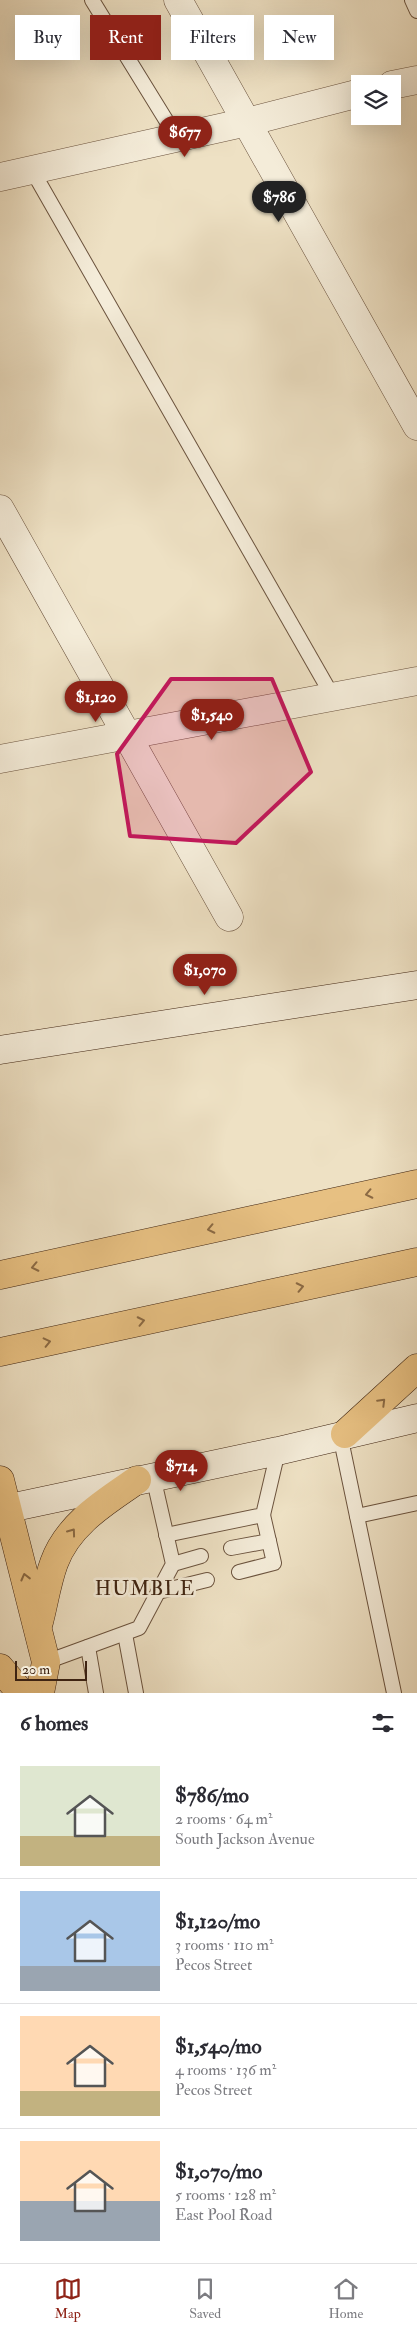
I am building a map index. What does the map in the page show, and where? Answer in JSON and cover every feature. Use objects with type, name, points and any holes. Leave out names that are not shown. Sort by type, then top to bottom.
[{"type":"main road","points":[[0,1275],[417,1184]]},
{"type":"main road","points":[[0,1352],[417,1262]]},
{"type":"main road","points":[[343,1434],[417,1368]]},
{"type":"main road","points":[[38,1626],[54,1562],[77,1526],[94,1510],[145,1478]]},
{"type":"main road","points":[[0,1480],[4,1510],[38,1626],[46,1662],[40,1693]]},
{"type":"main road","points":[[0,1668],[21,1693]]},
{"type":"street","points":[[178,0],[417,426]]},
{"type":"street","points":[[401,83],[417,80]]},
{"type":"street","points":[[0,177],[247,122],[351,95]]},
{"type":"street","points":[[0,509],[229,917]]},
{"type":"street","points":[[0,759],[417,681]]},
{"type":"street","points":[[0,1050],[417,986]]},
{"type":"street","points":[[4,1510],[145,1478],[278,1451],[343,1434],[417,1418]]},
{"type":"lane","points":[[92,0],[177,138]]},
{"type":"lane","points":[[412,0],[417,11]]},
{"type":"lane","points":[[32,170],[333,696]]},
{"type":"lane","points":[[343,1434],[357,1516],[394,1693]]},
{"type":"lane","points":[[239,1572],[274,1563],[263,1515],[278,1451]]},
{"type":"lane","points":[[46,1662],[139,1628],[173,1564],[166,1535],[145,1478]]},
{"type":"lane","points":[[357,1516],[417,1503]]},
{"type":"lane","points":[[166,1535],[263,1515]]},
{"type":"lane","points":[[231,1548],[269,1541]]},
{"type":"lane","points":[[173,1564],[201,1556]]},
{"type":"lane","points":[[158,1592],[207,1580]]},
{"type":"lane","points":[[125,1634],[136,1693]]},
{"type":"lane","points":[[88,1647],[96,1693]]},
{"type":"highlighted area","points":[[171,679],[272,679],[311,772],[236,843],[130,836],[117,754]]},
{"type":"district","name":"HUMBLE","points":[[145,1588]]}]
